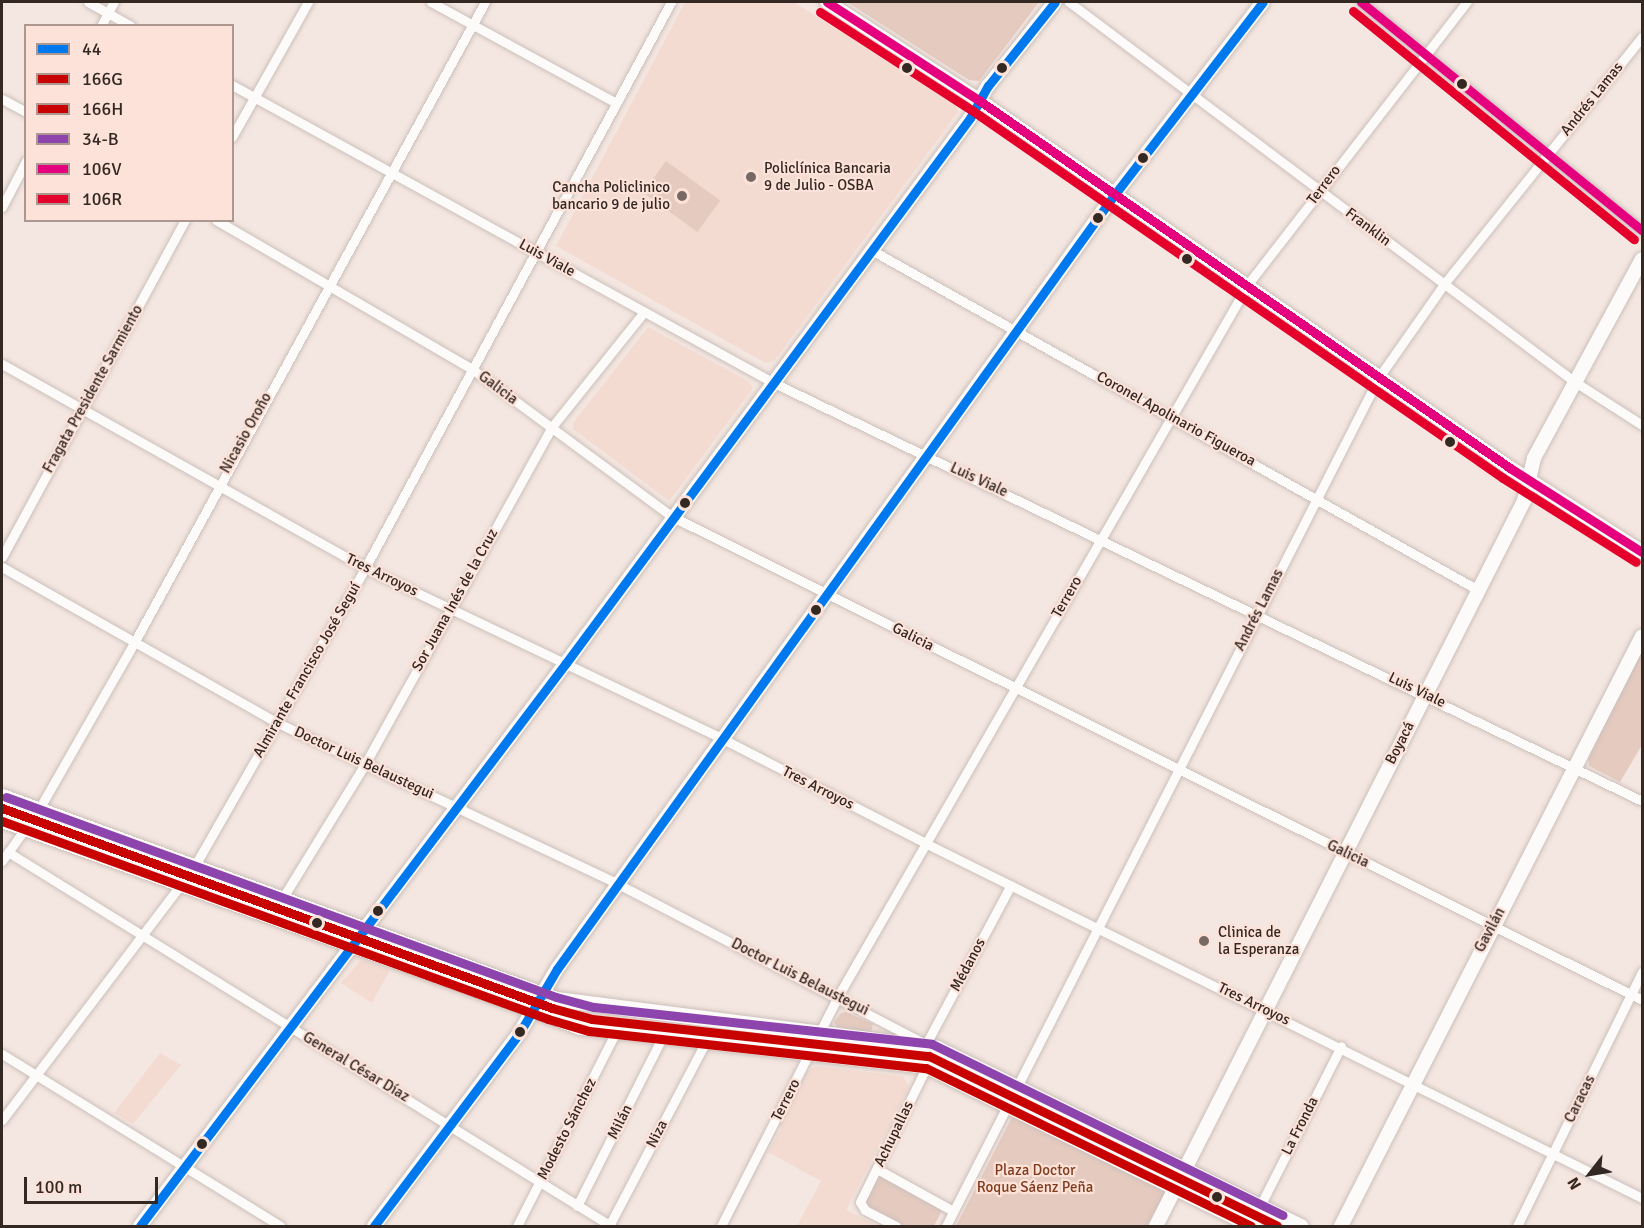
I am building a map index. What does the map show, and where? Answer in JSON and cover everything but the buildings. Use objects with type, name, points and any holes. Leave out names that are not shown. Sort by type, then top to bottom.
[{"type":"main road","points":[[2,796],[542,994],[601,1008],[926,1044],[1185,1168],[1301,1227]]},
{"type":"main road","points":[[2,820],[352,948],[580,1027],[927,1066],[1254,1227]]},
{"type":"street","points":[[88,2],[128,24]]},
{"type":"street","points":[[102,24],[114,2]]},
{"type":"street","points":[[234,134],[308,2]]},
{"type":"street","points":[[431,2],[616,103]]},
{"type":"street","name":"Nicasio Oroño","points":[[2,861],[39,809],[134,643],[217,486],[485,2]]},
{"type":"street","name":"Almirante Francisco José Seguí","points":[[2,1120],[194,867],[365,568],[671,2]]},
{"type":"street","points":[[827,2],[980,101],[1248,284],[1528,480],[1642,552]]},
{"type":"street","points":[[140,1227],[566,663],[1055,2]]},
{"type":"street","name":"Franklin","points":[[1069,2],[1575,382],[1642,425]]},
{"type":"street","points":[[374,1227],[534,1012],[542,994],[618,884],[1114,194],[1263,2]]},
{"type":"street","points":[[1361,2],[1426,51],[1642,230]]},
{"type":"street","name":"Terrero","points":[[721,1227],[838,996],[1248,284],[1426,51],[1467,2]]},
{"type":"street","name":"Andrés Lamas","points":[[946,1227],[1379,377],[1444,284],[1642,37]]},
{"type":"street","name":"Luis Viale","points":[[234,86],[774,383],[1425,693],[1642,801]]},
{"type":"street","points":[[2,99],[24,111]]},
{"type":"street","points":[[2,207],[24,165]]},
{"type":"street","name":"Fragata Presidente Sarmiento","points":[[2,557],[184,222]]},
{"type":"street","name":"Galicia","points":[[219,222],[472,369],[673,517],[1642,1000]]},
{"type":"street","name":"Coronel Apolinario Figueroa","points":[[873,250],[1478,590]]},
{"type":"street","name":"Boyacá","points":[[1156,1227],[1524,501],[1534,458],[1642,260]]},
{"type":"street","name":"Sor Juana Inés de la Cruz","points":[[282,899],[365,764],[449,608],[552,428],[644,312]]},
{"type":"street","name":"Tres Arroyos","points":[[2,364],[365,568],[723,739],[925,843],[1341,1046],[1642,1198]]},
{"type":"street","name":"Doctor Luis Belaustegui","points":[[2,567],[278,723],[618,884],[838,996],[926,1044]]},
{"type":"street","name":"Gavilán","points":[[1341,1227],[1642,636]]},
{"type":"street","name":"General César Díaz","points":[[8,852],[451,1124],[610,1226]]},
{"type":"street","name":"Médanos","points":[[926,1044],[1011,885]]},
{"type":"street","name":"Caracas","points":[[1516,1227],[1642,972]]},
{"type":"street","name":"Modesto Sánchez","points":[[517,1227],[616,1032]]},
{"type":"street","name":"Milán","points":[[577,1206],[662,1038]]},
{"type":"street","name":"Niza","points":[[610,1226],[705,1042]]},
{"type":"street","name":"La Fronda","points":[[1260,1206],[1341,1046]]},
{"type":"street","points":[[2,1054],[280,1227]]},
{"type":"street","name":"Achupallas","points":[[896,1227],[865,1210],[860,1202],[927,1066]]},
{"type":"street","points":[[877,1169],[953,1211]]},
{"type":"shaded area","name":"Policlínica Bancaria 9 de Julio - OSBA","points":[[685,2],[794,2],[956,105],[958,112],[774,361],[766,363],[556,246]]},
{"type":"shaded area","points":[[648,327],[748,381],[753,388],[669,501],[573,429],[573,423]]},
{"type":"shaded area","points":[[361,960],[390,970],[372,1003],[341,983]]},
{"type":"shaded area","points":[[160,1053],[181,1065],[133,1124],[114,1113]]},
{"type":"shaded area","points":[[815,1066],[903,1076],[909,1087],[846,1210],[878,1226],[797,1226],[821,1181],[768,1152],[782,1127],[778,1125],[808,1071]]},
{"type":"green space","points":[[847,2],[1039,2],[979,81],[969,80]]},
{"type":"green space","name":"Cancha Policlinico bancario 9 de julio","points":[[666,161],[720,200],[697,232],[643,193]]},
{"type":"green space","points":[[1642,650],[1642,745],[1620,782],[1589,766],[1588,756]]},
{"type":"green space","points":[[846,1012],[873,1024],[871,1033],[837,1027],[834,1022],[841,1013]]},
{"type":"green space","name":"Plaza Doctor Roque Sáenz Peña","points":[[1013,1115],[1161,1187],[1164,1194],[1147,1226],[956,1226]]},
{"type":"green space","points":[[879,1169],[946,1203],[934,1226],[902,1226],[860,1205]]},
{"type":"transit line","name":"106V","points":[[827,2],[980,101],[1510,468],[1642,552]]},
{"type":"transit line","name":"44","points":[[140,1226],[566,663],[970,118],[988,86],[1055,2]]},
{"type":"transit line","name":"44","points":[[374,1226],[520,1032],[557,969],[1115,194],[1263,2]]},
{"type":"transit line","name":"106V","points":[[1361,2],[1642,230]]},
{"type":"transit line","name":"106R","points":[[1353,11],[1634,239]]},
{"type":"transit line","name":"106R","points":[[820,12],[973,111],[1503,478],[1636,562]]},
{"type":"transit line","name":"34-B","points":[[6,797],[556,997],[594,1007],[932,1044],[1282,1215]]},
{"type":"transit line","name":"166G","points":[[2,808],[552,1008],[592,1019],[929,1056],[1277,1226]]},
{"type":"transit line","name":"166H","points":[[2,821],[548,1019],[589,1031],[926,1068],[1251,1226]]},
{"type":"place","name":"Policlínica Bancaria 9 de Julio - OSBA","points":[[751,177]]},
{"type":"place","name":"Cancha Policlinico bancario 9 de julio","points":[[682,196]]},
{"type":"place","name":"Clinica de la Esperanza","points":[[1204,941]]}]
